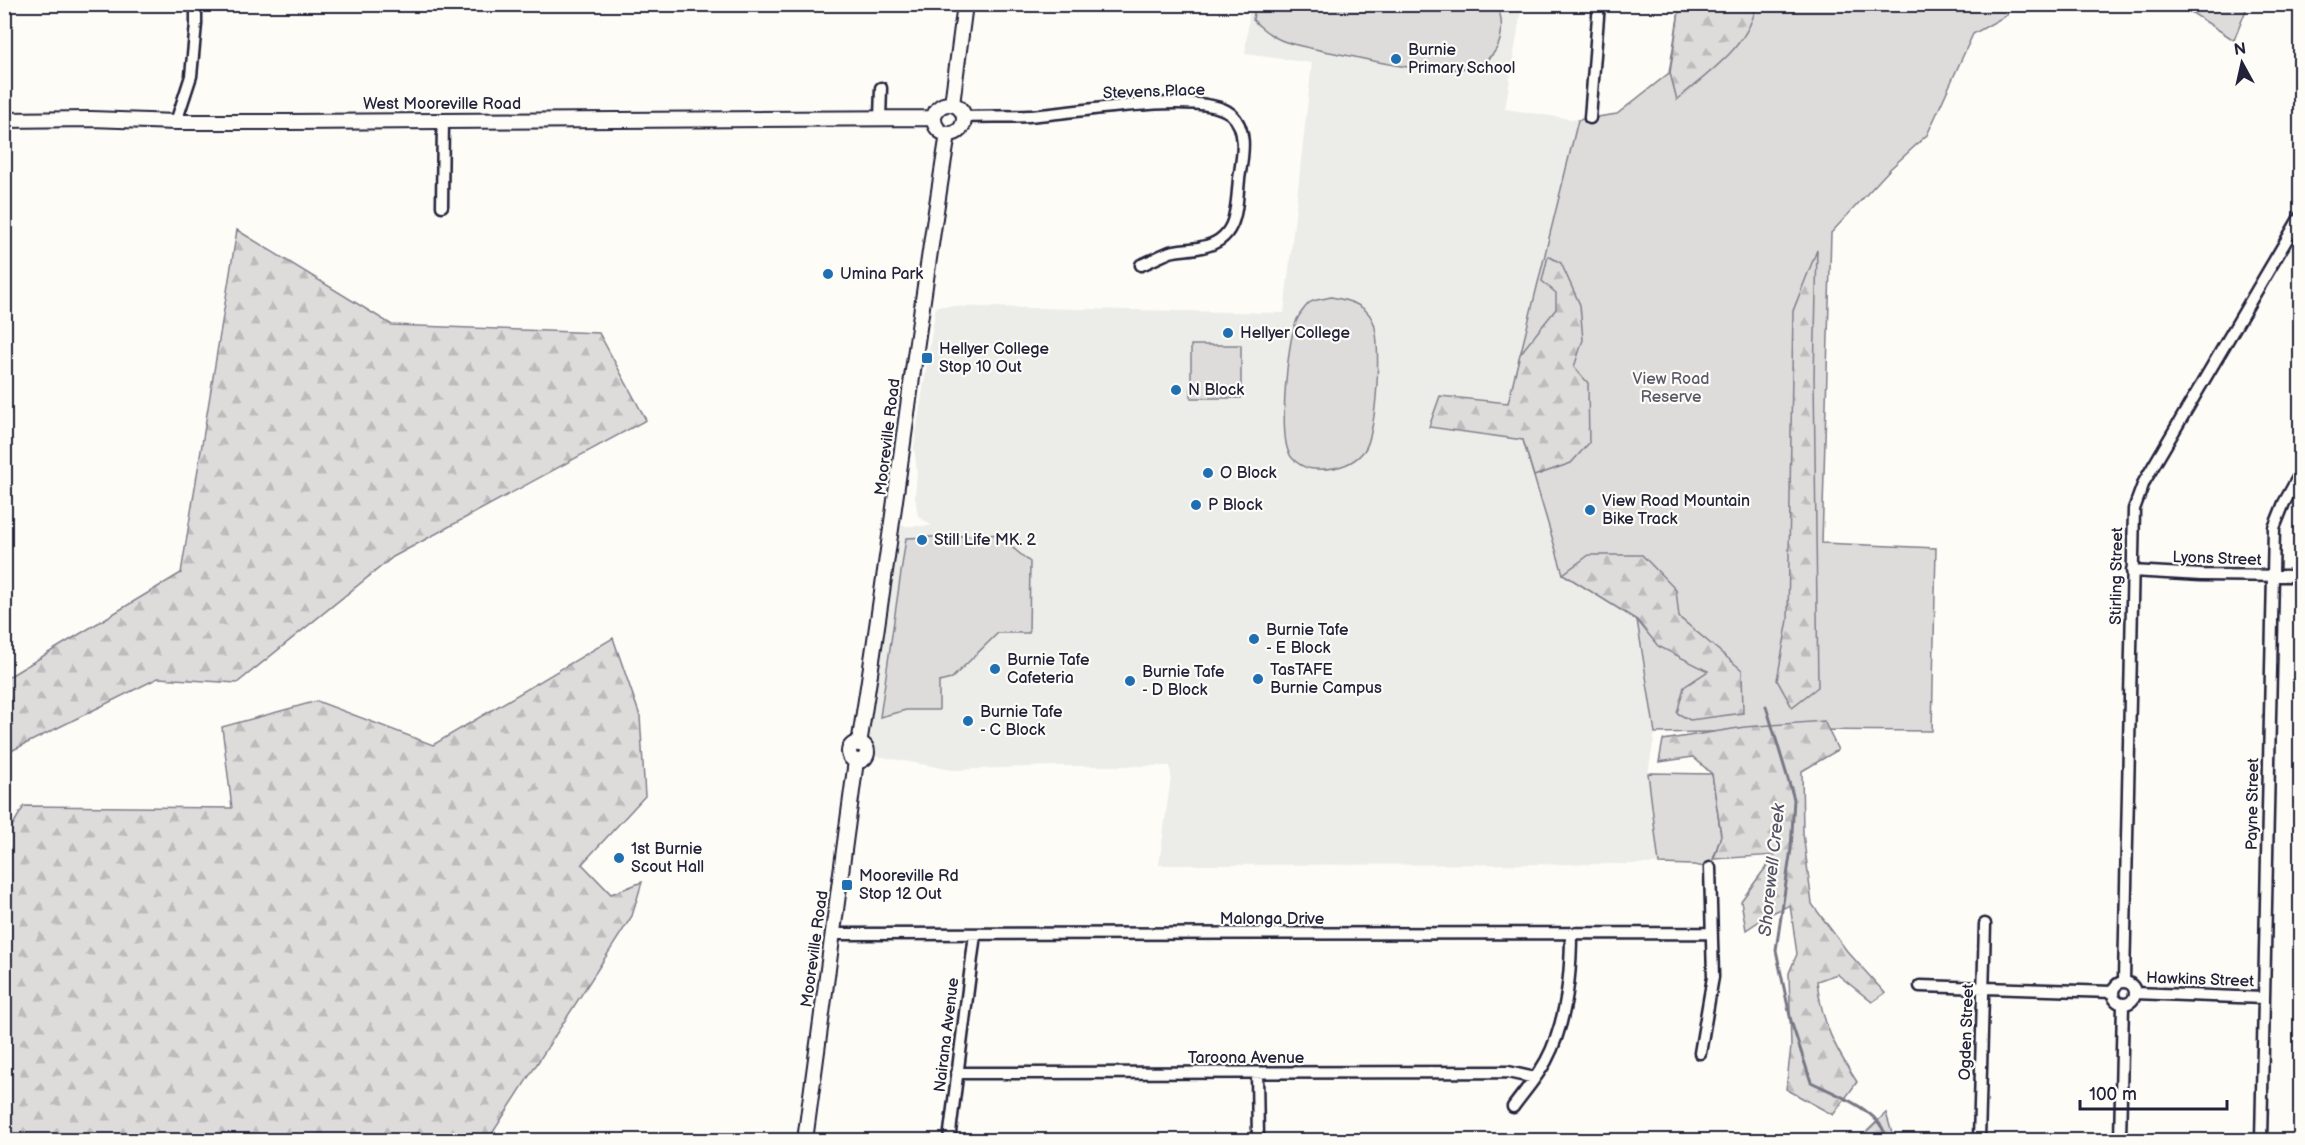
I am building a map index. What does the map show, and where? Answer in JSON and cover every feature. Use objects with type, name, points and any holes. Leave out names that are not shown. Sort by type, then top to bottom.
[{"type":"main road","points":[[952,104],[965,4]]},
{"type":"main road","points":[[952,104],[960,108],[964,117],[960,129],[948,134],[940,130],[934,118],[942,105],[952,104]]},
{"type":"main road","name":"West Mooreville Road","points":[[4,120],[91,119],[176,122],[934,118]]},
{"type":"main road","name":"Mooreville Road","points":[[805,1140],[856,761],[864,759],[866,754],[865,747],[859,744],[888,564],[919,323],[948,134]]},
{"type":"street","points":[[176,122],[191,76],[196,4]]},
{"type":"street","points":[[1590,118],[1599,4]]},
{"type":"street","points":[[880,119],[881,88]]},
{"type":"street","name":"Stevens Place","points":[[964,117],[1029,116],[1139,104],[1214,105],[1232,115],[1242,133],[1243,150],[1235,215],[1229,231],[1215,243],[1172,252],[1141,266]]},
{"type":"street","points":[[442,206],[443,120]]},
{"type":"street","name":"Stirling Street","points":[[2124,981],[2134,509],[2144,482],[2301,217]]},
{"type":"street","name":"Payne Street","points":[[2261,1140],[2274,528],[2284,503],[2301,474]]},
{"type":"street","name":"Lyons Street","points":[[2132,571],[2301,576]]},
{"type":"street","points":[[1700,1053],[1713,976],[1710,868]]},
{"type":"street","name":"Ogden Street","points":[[1979,1140],[1985,924]]},
{"type":"street","points":[[1513,1107],[1546,1062],[1554,1043],[1565,1004],[1570,933]]},
{"type":"street","name":"Malonga Drive","points":[[833,934],[1711,933]]},
{"type":"street","name":"Nairana Avenue","points":[[949,1140],[975,934]]},
{"type":"street","points":[[2124,981],[2133,986],[2135,993],[2130,1002],[2123,1004],[2116,1002],[2112,992],[2114,986],[2124,981]]},
{"type":"street","points":[[1920,986],[2112,992]]},
{"type":"street","name":"Hawkins Street","points":[[2135,993],[2263,998]]},
{"type":"street","points":[[2120,1140],[2123,1004]]},
{"type":"street","name":"Taroona Avenue","points":[[957,1073],[1508,1072],[1535,1078]]},
{"type":"street","points":[[1257,1074],[1258,1140]]},
{"type":"shaded area","points":[[1250,5],[1522,5],[1505,109],[1578,120],[1520,354],[1521,433],[1563,574],[1637,620],[1655,733],[1648,773],[1659,864],[1159,865],[1171,777],[1170,766],[1053,766],[953,770],[866,754],[865,747],[861,744],[893,526],[932,526],[918,516],[915,497],[917,471],[914,446],[936,306],[1284,313],[1312,63],[1245,54]]},
{"type":"green space","points":[[1255,5],[1497,5],[1502,31],[1491,56],[1475,65],[1454,69],[1431,70],[1406,67],[1301,46],[1277,38],[1253,20]]},
{"type":"green space","name":"View Road Reserve","points":[[1680,5],[2008,5],[2007,15],[1973,34],[1927,135],[1890,169],[1831,233],[1822,543],[1936,548],[1932,731],[1809,730],[1655,733],[1637,620],[1563,574],[1521,433],[1504,421],[1578,120],[1617,114],[1669,73]]},
{"type":"green space","points":[[1680,5],[1756,5],[1752,20],[1736,46],[1714,69],[1677,100],[1670,73]]},
{"type":"green space","points":[[2180,5],[2248,5],[2234,40]]},
{"type":"green space","points":[[237,230],[392,325],[599,333],[646,420],[393,557],[237,683],[158,678],[5,754],[5,679],[181,573]]},
{"type":"green space","points":[[1817,250],[1814,377],[1818,687],[1792,707],[1777,680],[1788,620],[1793,311]]},
{"type":"green space","points":[[1548,256],[1561,263],[1580,305],[1583,340],[1574,367],[1588,383],[1589,443],[1571,463],[1534,476],[1523,440],[1429,427],[1440,396],[1508,403],[1520,354],[1556,309],[1556,293],[1542,281]]},
{"type":"green space","points":[[1331,297],[1349,301],[1361,307],[1366,310],[1373,321],[1378,367],[1375,408],[1368,442],[1359,456],[1348,464],[1336,468],[1311,469],[1293,459],[1286,442],[1284,408],[1287,367],[1293,333],[1300,314],[1311,302]]},
{"type":"green space","points":[[1191,345],[1241,345],[1241,398],[1191,398]]},
{"type":"green space","points":[[1007,534],[1013,548],[1030,562],[1029,633],[998,633],[951,679],[939,682],[939,710],[906,710],[880,717],[906,538]]},
{"type":"green space","points":[[1589,555],[1642,555],[1676,590],[1679,617],[1742,670],[1743,713],[1690,720],[1677,713],[1684,687],[1708,671],[1658,646],[1637,620],[1563,574]]},
{"type":"green space","points":[[613,638],[640,716],[645,796],[582,864],[611,894],[642,882],[632,916],[488,1140],[5,1140],[5,838],[24,806],[232,808],[222,727],[317,701],[433,745]]},
{"type":"green space","points":[[1824,721],[1838,750],[1802,771],[1803,833],[1812,904],[1847,951],[1885,993],[1872,1002],[1837,974],[1817,981],[1822,1010],[1830,1034],[1857,1082],[1833,1115],[1786,1089],[1791,1047],[1789,973],[1797,954],[1790,905],[1770,914],[1746,930],[1741,901],[1775,855],[1714,859],[1721,835],[1712,774],[1693,757],[1659,762],[1663,740],[1745,727]]},
{"type":"green space","points":[[1648,773],[1712,774],[1721,836],[1710,868],[1659,864]]},
{"type":"green space","points":[[1886,1113],[1894,1140],[1863,1140],[1864,1134]]},
{"type":"waterway","name":"Shorewell Creek","points":[[1766,706],[1794,799],[1791,849],[1776,950],[1791,1021],[1811,1082],[1868,1112],[1883,1130],[1886,1140]]},
{"type":"place","name":"Burnie Primary School","points":[[1396,59]]},
{"type":"place","name":"Umina Park","points":[[828,274]]},
{"type":"place","name":"Hellyer College","points":[[1228,333]]},
{"type":"place","name":"Hellyer College Stop 10 Out","points":[[927,358]]},
{"type":"place","name":"N Block","points":[[1176,390]]},
{"type":"place","name":"O Block","points":[[1208,473]]},
{"type":"place","name":"P Block","points":[[1196,505]]},
{"type":"place","name":"View Road Mountain Bike Track","points":[[1590,510]]},
{"type":"place","name":"Still Life MK. 2","points":[[922,540]]},
{"type":"place","name":"Burnie Tafe - E Block","points":[[1254,639]]},
{"type":"place","name":"Burnie Tafe Cafeteria","points":[[995,669]]},
{"type":"place","name":"TasTAFE Burnie Campus","points":[[1258,679]]},
{"type":"place","name":"Burnie Tafe - D Block","points":[[1130,681]]},
{"type":"place","name":"Burnie Tafe - C Block","points":[[968,721]]},
{"type":"place","name":"1st Burnie Scout Hall","points":[[619,858]]},
{"type":"place","name":"Mooreville Rd Stop 12 Out","points":[[847,885]]}]
